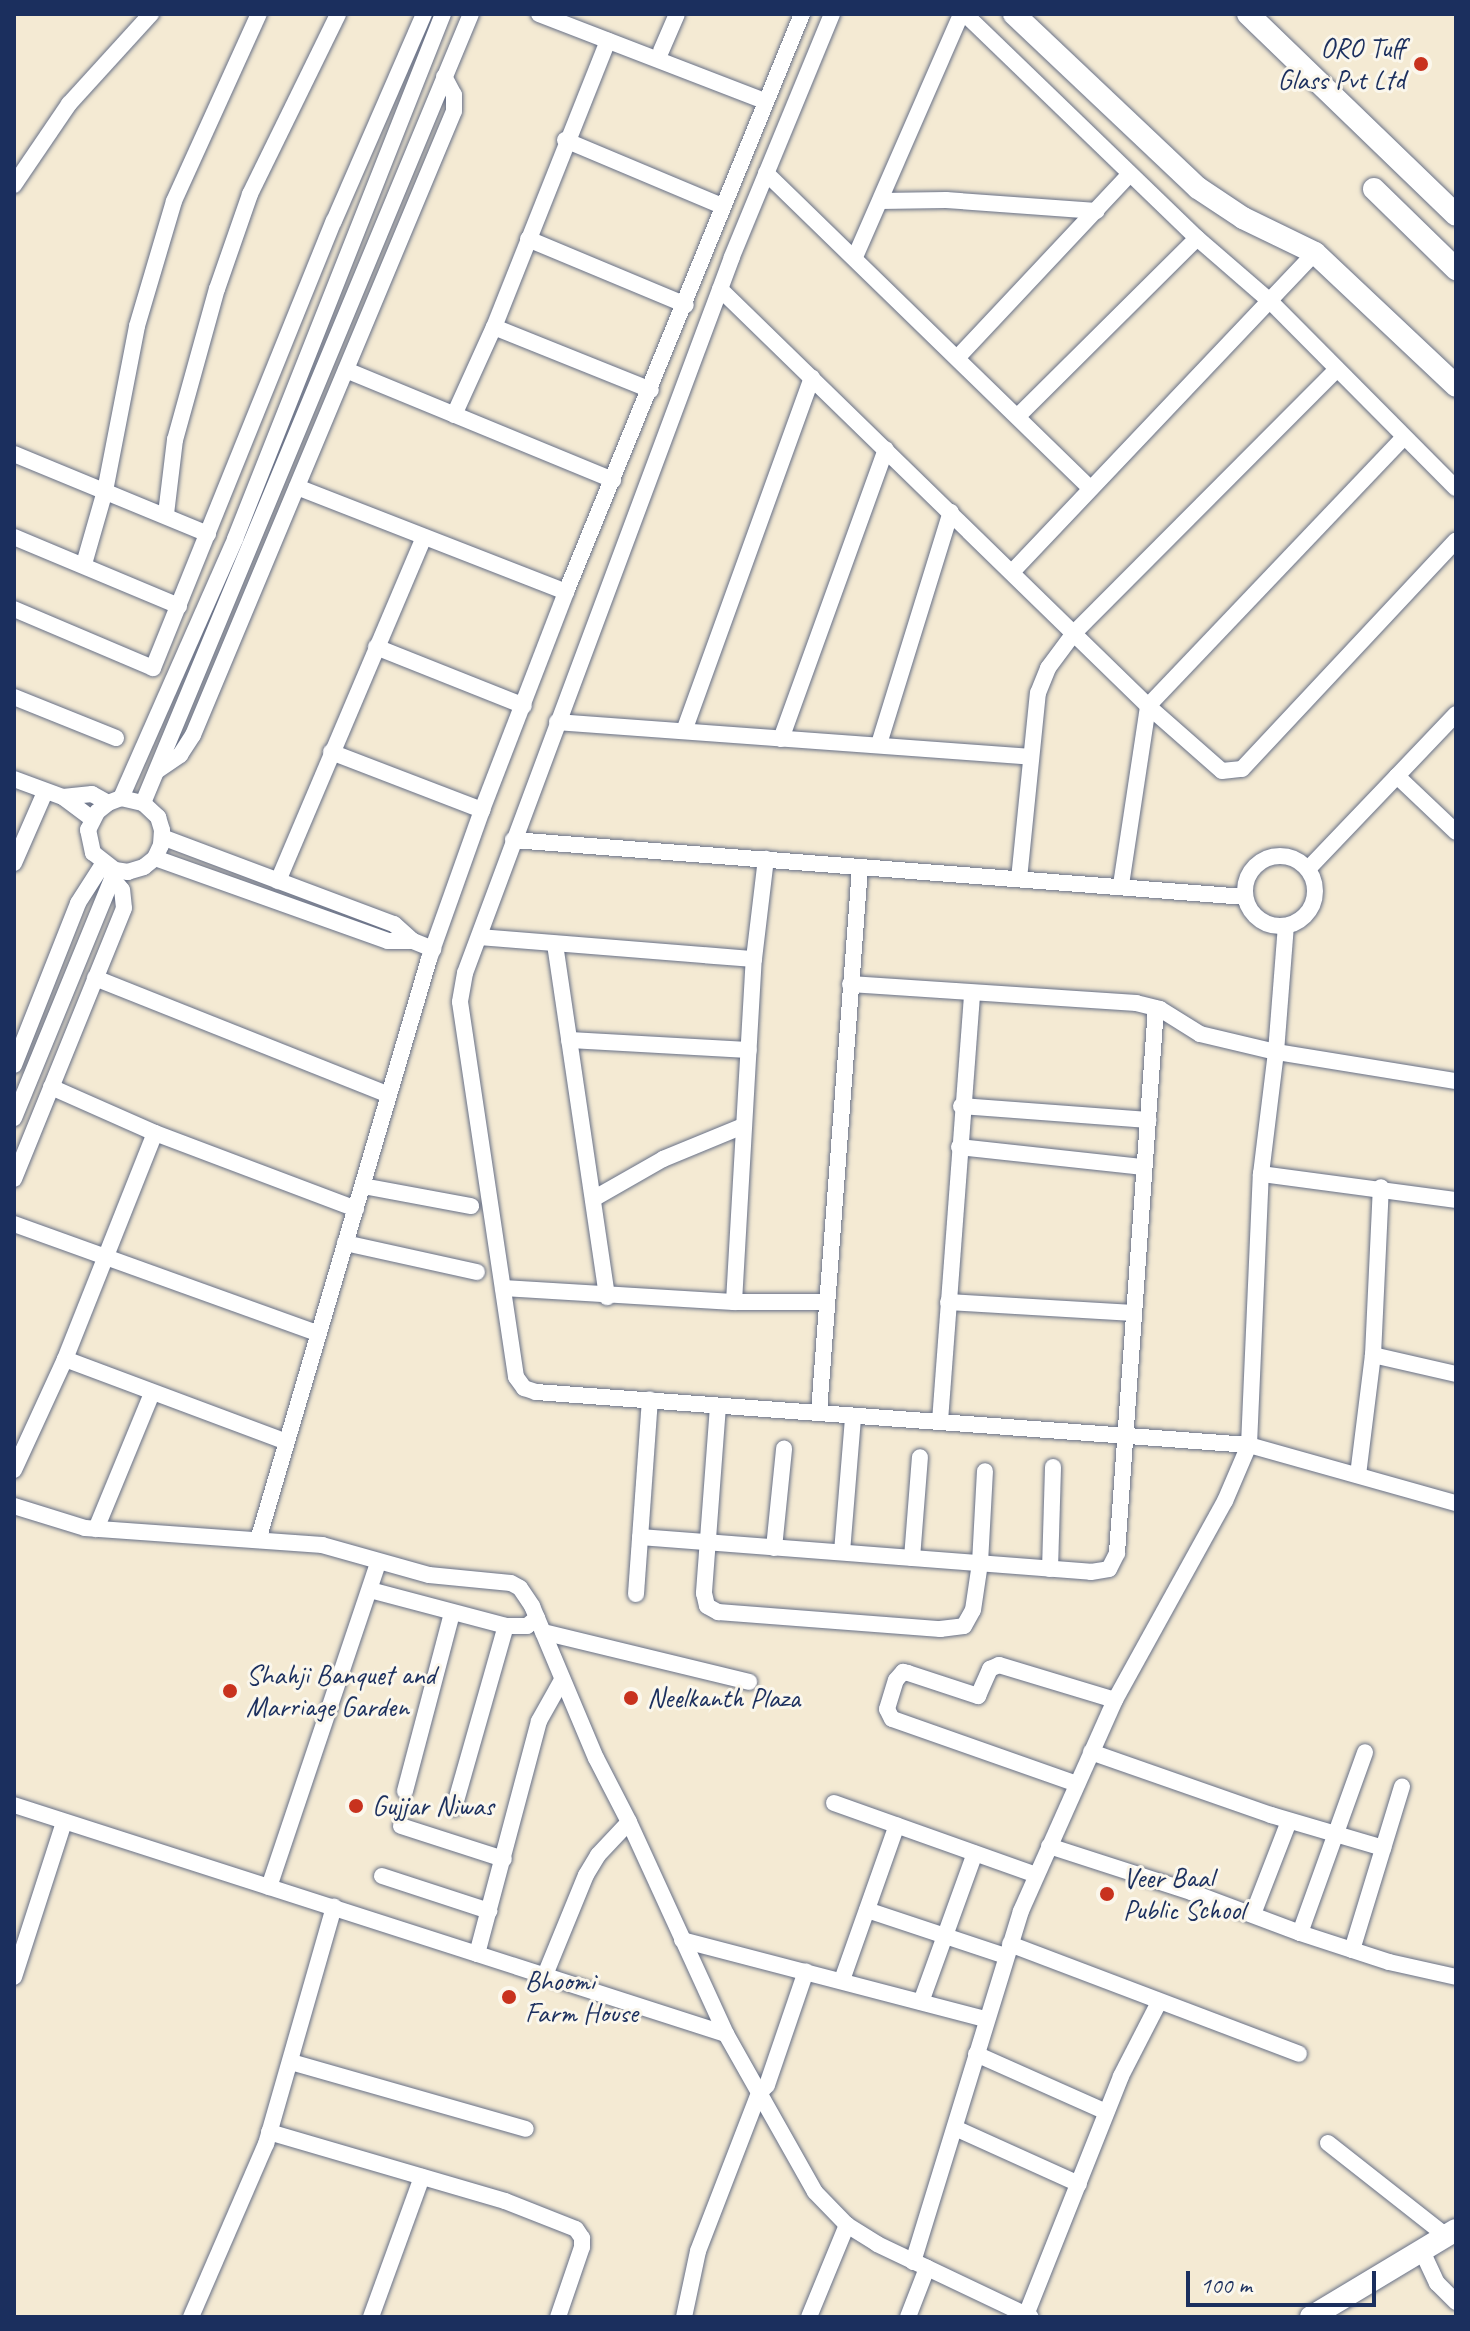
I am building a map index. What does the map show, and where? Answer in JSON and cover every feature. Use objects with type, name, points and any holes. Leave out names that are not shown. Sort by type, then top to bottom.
[{"type":"main road","points":[[1014,14],[1198,188],[1243,218],[1315,253],[1456,386]]},
{"type":"main road","points":[[1248,14],[1456,215]]},
{"type":"main road","points":[[1374,189],[1456,269]]},
{"type":"main road","points":[[1311,2317],[1451,2233]]},
{"type":"street","points":[[14,185],[69,104],[151,14]]},
{"type":"street","points":[[84,564],[105,491],[137,326],[174,201],[259,14]]},
{"type":"street","points":[[166,514],[175,440],[222,275],[250,194],[338,14]]},
{"type":"street","points":[[14,609],[153,668],[334,221],[424,14]]},
{"type":"street","points":[[14,1179],[124,908],[122,890],[93,853],[88,830],[92,819],[114,800],[241,525],[443,14]]},
{"type":"street","points":[[143,803],[471,14]]},
{"type":"street","points":[[539,14],[744,96],[761,99]]},
{"type":"street","points":[[567,14],[747,88],[761,99]]},
{"type":"street","points":[[661,51],[677,14]]},
{"type":"street","points":[[258,1540],[284,1441],[433,949],[482,810],[566,592],[686,305],[761,99],[802,14]]},
{"type":"street","points":[[832,14],[720,289],[465,973],[460,1002],[513,1369],[524,1388],[536,1392],[819,1412],[853,1418],[940,1421],[1249,1445],[1456,1503]]},
{"type":"street","points":[[855,257],[963,14],[1197,238],[1271,302],[1456,488]]},
{"type":"street","points":[[454,415],[494,327],[565,140],[608,41]]},
{"type":"street","points":[[158,770],[180,755],[193,735],[454,111],[454,95],[444,76]]},
{"type":"street","points":[[565,140],[722,206]]},
{"type":"street","points":[[766,173],[1090,488]]},
{"type":"street","points":[[958,357],[1130,174]]},
{"type":"street","points":[[880,201],[946,200],[1097,211]]},
{"type":"street","points":[[1018,416],[1197,238]]},
{"type":"street","points":[[528,239],[686,305]]},
{"type":"street","points":[[1013,571],[1315,253]]},
{"type":"street","points":[[720,289],[1214,767],[1233,772],[1242,769],[1456,540]]},
{"type":"street","points":[[494,327],[651,390]]},
{"type":"street","points":[[346,370],[613,480]]},
{"type":"street","points":[[1019,879],[1031,757],[1043,679],[1074,633],[1336,370]]},
{"type":"street","points":[[684,731],[812,377]]},
{"type":"street","points":[[1121,885],[1148,706],[1404,437]]},
{"type":"street","points":[[781,739],[886,449]]},
{"type":"street","points":[[14,454],[166,514],[208,534]]},
{"type":"street","points":[[297,487],[423,539],[566,592]]},
{"type":"street","points":[[879,744],[951,512]]},
{"type":"street","points":[[14,537],[179,606]]},
{"type":"street","points":[[278,881],[423,539]]},
{"type":"street","points":[[376,647],[524,706]]},
{"type":"street","points":[[14,697],[116,738]]},
{"type":"street","points":[[1308,869],[1456,714]]},
{"type":"street","points":[[557,722],[1031,757]]},
{"type":"street","points":[[331,752],[482,810]]},
{"type":"street","points":[[1397,776],[1456,832]]},
{"type":"street","points":[[14,779],[63,797],[92,794],[143,803],[158,817],[162,837],[155,858],[144,867],[128,872],[110,871],[78,903],[14,1065]]},
{"type":"street","points":[[14,863],[45,792]]},
{"type":"street","points":[[63,797],[92,819]]},
{"type":"street","points":[[162,837],[394,924],[413,941],[433,949]]},
{"type":"street","points":[[513,840],[1245,897]]},
{"type":"street","points":[[1286,856],[1308,869],[1315,882],[1315,897],[1310,910],[1300,920],[1286,926],[1260,920],[1245,897],[1250,871],[1260,862],[1286,856]]},
{"type":"street","points":[[155,858],[388,941],[413,941]]},
{"type":"street","points":[[734,1302],[754,959],[766,859]]},
{"type":"street","points":[[819,1412],[860,868]]},
{"type":"street","points":[[14,1118],[110,871]]},
{"type":"street","points":[[908,2317],[986,2019],[1036,1875],[1115,1700],[1225,1501],[1249,1445],[1261,1174],[1276,1052],[1286,926]]},
{"type":"street","points":[[479,937],[754,959]]},
{"type":"street","points":[[555,944],[607,1297]]},
{"type":"street","points":[[95,978],[389,1095]]},
{"type":"street","points":[[850,984],[1136,1003],[1156,1008],[1200,1034],[1276,1052],[1456,1081]]},
{"type":"street","points":[[940,1421],[961,1106],[972,994]]},
{"type":"street","points":[[640,1537],[1101,1572],[1115,1562],[1156,1008]]},
{"type":"street","points":[[569,1040],[749,1050]]},
{"type":"street","points":[[51,1087],[155,1133],[356,1209]]},
{"type":"street","points":[[961,1106],[1148,1120]]},
{"type":"street","points":[[593,1199],[663,1159],[743,1126]]},
{"type":"street","points":[[14,1470],[65,1359],[155,1133]]},
{"type":"street","points":[[959,1147],[1144,1167]]},
{"type":"street","points":[[1261,1174],[1381,1187],[1456,1200]]},
{"type":"street","points":[[363,1186],[471,1206]]},
{"type":"street","points":[[1358,1475],[1373,1355],[1381,1187]]},
{"type":"street","points":[[14,1224],[317,1333]]},
{"type":"street","points":[[345,1243],[477,1272]]},
{"type":"street","points":[[503,1288],[607,1297],[826,1302]]},
{"type":"street","points":[[948,1302],[1134,1313]]},
{"type":"street","points":[[1373,1355],[1456,1374]]},
{"type":"street","points":[[65,1359],[284,1441]]},
{"type":"street","points":[[96,1529],[152,1393]]},
{"type":"street","points":[[636,1594],[650,1400]]},
{"type":"street","points":[[718,1406],[704,1593],[711,1610],[955,1629],[970,1620],[980,1563],[985,1471]]},
{"type":"street","points":[[842,1552],[853,1418]]},
{"type":"street","points":[[774,1548],[784,1449]]},
{"type":"street","points":[[912,1558],[920,1457]]},
{"type":"street","points":[[1050,1569],[1053,1467]]},
{"type":"street","points":[[14,1506],[67,1524],[96,1529],[342,1549],[378,1564],[429,1575],[511,1583],[525,1594],[726,2034],[815,2192],[847,2225],[920,2265],[1029,2316],[1106,2112],[1159,2002]]},
{"type":"street","points":[[269,1887],[378,1564]]},
{"type":"street","points":[[370,1590],[506,1626],[540,1625],[749,1682]]},
{"type":"street","points":[[405,1791],[452,1613]]},
{"type":"street","points":[[454,1808],[506,1626]]},
{"type":"street","points":[[1077,1784],[892,1719],[887,1709],[896,1680],[903,1672],[978,1696],[990,1669],[999,1665],[1115,1700]]},
{"type":"street","points":[[477,1954],[539,1721],[562,1680]]},
{"type":"street","points":[[1091,1752],[1289,1821],[1383,1848]]},
{"type":"street","points":[[1300,1933],[1365,1752]]},
{"type":"street","points":[[1352,1950],[1402,1786]]},
{"type":"street","points":[[834,1803],[1036,1875]]},
{"type":"street","points":[[14,1805],[726,2034]]},
{"type":"street","points":[[1253,1914],[1289,1821]]},
{"type":"street","points":[[14,1977],[64,1822]]},
{"type":"street","points":[[545,1975],[586,1875],[598,1855],[629,1822]]},
{"type":"street","points":[[842,1980],[897,1825]]},
{"type":"street","points":[[401,1826],[504,1859]]},
{"type":"street","points":[[1049,1846],[1352,1950],[1456,1977]]},
{"type":"street","points":[[921,2002],[975,1853]]},
{"type":"street","points":[[382,1876],[489,1911]]},
{"type":"street","points":[[191,2317],[269,2132],[334,1907]]},
{"type":"street","points":[[867,1910],[944,1936],[1008,1950],[1299,2054]]},
{"type":"street","points":[[682,1940],[986,2019]]},
{"type":"street","points":[[684,2317],[698,2251],[759,2093],[767,2085],[806,1971]]},
{"type":"street","points":[[976,2054],[1106,2112]]},
{"type":"street","points":[[291,2062],[526,2129]]},
{"type":"street","points":[[955,2128],[1079,2184]]},
{"type":"street","points":[[269,2132],[505,2201],[576,2229],[582,2238],[582,2247],[558,2317]]},
{"type":"street","points":[[1328,2143],[1451,2233]]},
{"type":"street","points":[[371,2317],[422,2177]]},
{"type":"street","points":[[809,2317],[847,2225]]},
{"type":"street","points":[[1421,2249],[1437,2283],[1456,2302]]},
{"type":"place","name":"ORO Tuff Glass Pvt Ltd","points":[[1421,64]]},
{"type":"place","name":"Shahji Banquet and Marriage Garden","points":[[230,1691]]},
{"type":"place","name":"Neelkanth Plaza","points":[[631,1698]]},
{"type":"place","name":"Gujjar Niwas","points":[[356,1806]]},
{"type":"place","name":"Veer Baal Public School","points":[[1107,1894]]},
{"type":"place","name":"Bhoomi Farm House","points":[[509,1997]]}]
